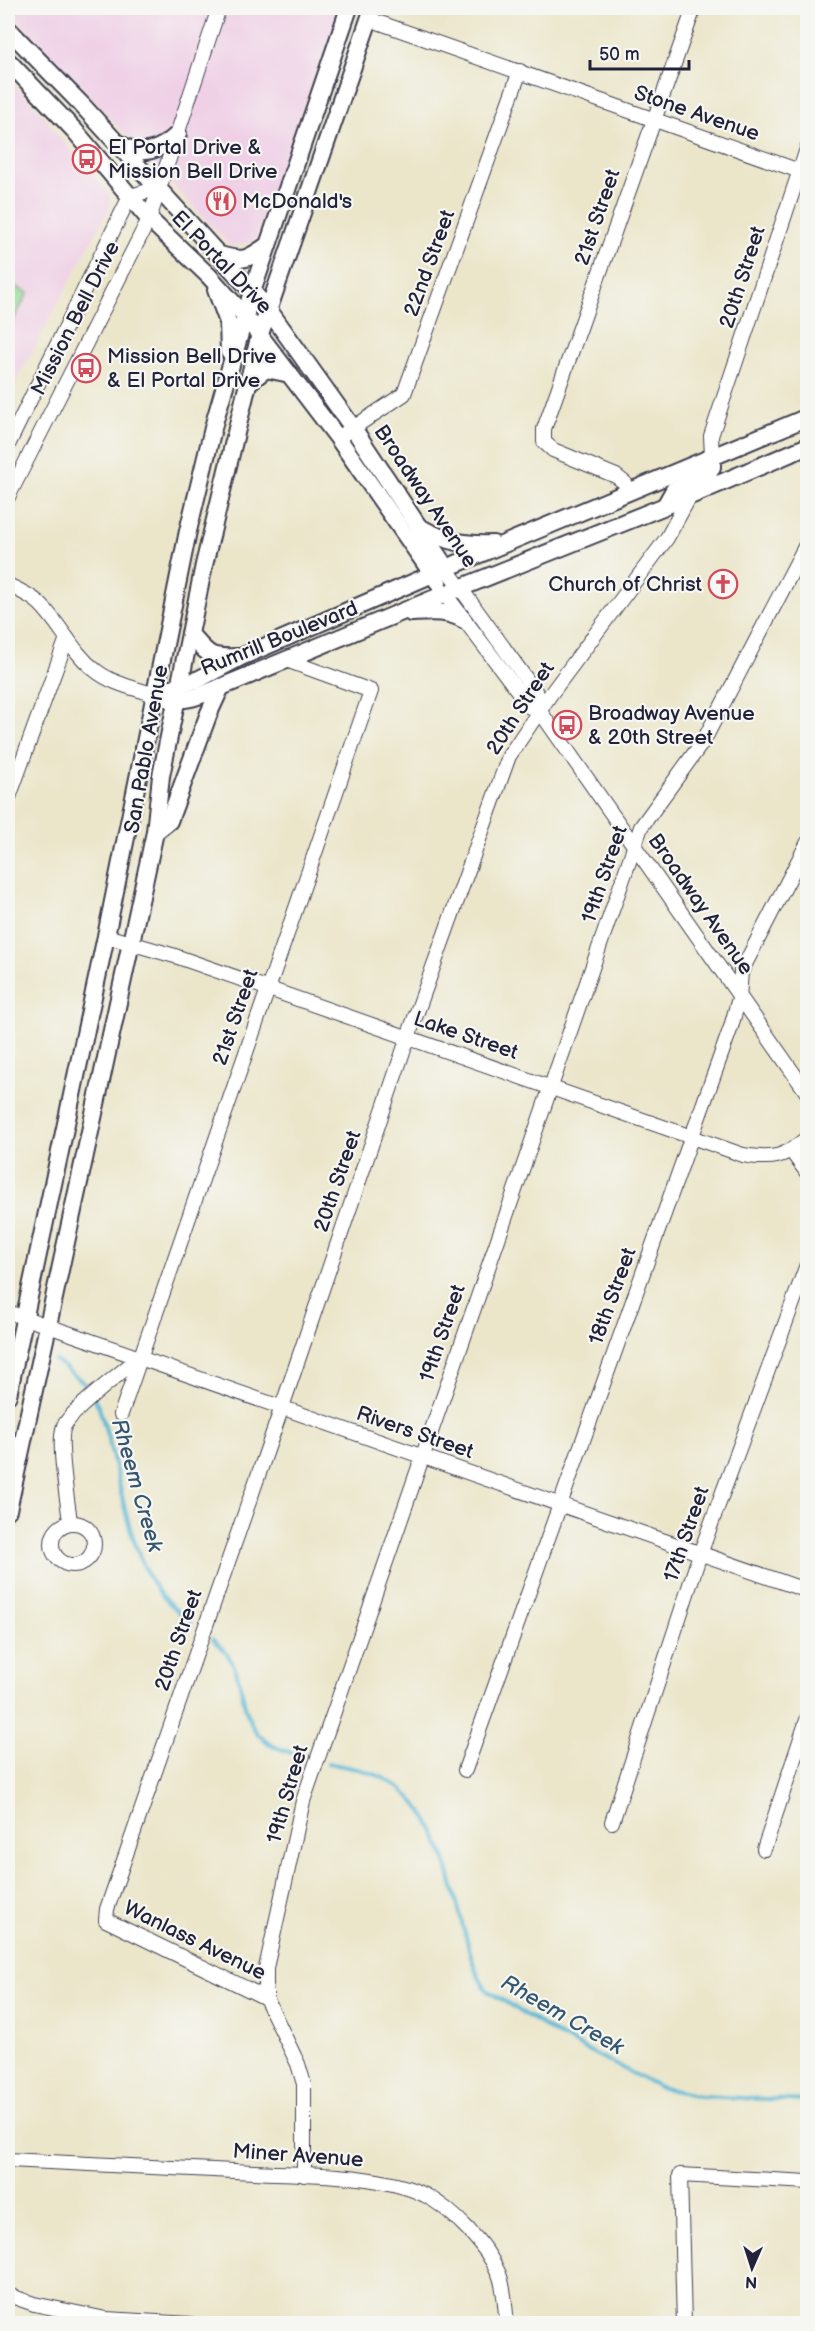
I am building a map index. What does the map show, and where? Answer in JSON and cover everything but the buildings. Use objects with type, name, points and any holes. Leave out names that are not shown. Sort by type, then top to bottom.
[{"type":"main road","name":"San Pablo Avenue","points":[[8,1395],[15,1314],[105,936],[188,531],[252,292],[348,8]]},
{"type":"main road","name":"San Pablo Avenue","points":[[8,1510],[155,832],[161,776],[204,565],[248,382],[268,309],[369,11]]},
{"type":"main road","name":"El Portal Drive","points":[[8,29],[159,188],[268,309]]},
{"type":"main road","points":[[337,111],[332,99],[347,50],[339,35]]},
{"type":"main road","name":"El Portal Drive","points":[[8,61],[75,131],[149,219],[209,276],[260,334]]},
{"type":"main road","points":[[116,142],[129,150],[138,152],[154,150],[166,145],[178,134]]},
{"type":"main road","points":[[220,255],[239,261],[250,258],[268,245]]},
{"type":"main road","points":[[209,276],[228,322],[228,376]]},
{"type":"main road","name":"Broadway Avenue","points":[[268,309],[353,428],[418,526],[452,591]]},
{"type":"main road","name":"Broadway Avenue","points":[[260,334],[440,571]]},
{"type":"main road","points":[[248,382],[266,369],[290,374]]},
{"type":"main road","name":"Rumrill Boulevard","points":[[178,693],[241,657],[712,456],[807,419]]},
{"type":"main road","name":"Rumrill Boulevard","points":[[155,695],[178,693],[195,697],[690,496],[807,446]]},
{"type":"main road","points":[[665,506],[674,490],[709,473],[712,467],[712,456]]},
{"type":"main road","points":[[418,526],[452,543],[466,545],[506,543]]},
{"type":"main road","points":[[398,614],[436,612],[456,615],[464,620]]},
{"type":"main road","points":[[190,634],[207,654],[217,658],[241,657]]},
{"type":"main road","points":[[155,832],[170,821],[209,713],[221,687]]},
{"type":"street","name":"Mission Bell Drive","points":[[8,497],[149,219],[219,8]]},
{"type":"street","name":"21st Street","points":[[629,492],[625,483],[616,476],[553,450],[544,442],[544,429],[694,8]]},
{"type":"street","name":"Stone Avenue","points":[[369,11],[520,71],[803,172]]},
{"type":"street","name":"22nd Street","points":[[338,438],[404,394],[520,71]]},
{"type":"street","name":"20th Street","points":[[712,456],[711,436],[803,172],[807,146]]},
{"type":"street","points":[[130,196],[159,188]]},
{"type":"street","name":"Mission Bell Drive","points":[[8,445],[130,196]]},
{"type":"street","name":"20th Street","points":[[106,1920],[106,1909],[282,1407],[408,1037],[509,756],[539,710],[667,538],[690,496]]},
{"type":"street","name":"19th Street","points":[[304,2175],[304,2084],[298,2064],[266,1998],[266,1968],[303,1801],[641,827],[704,740],[807,541]]},
{"type":"street","points":[[8,585],[26,593],[40,604],[84,661],[98,673],[155,695]]},
{"type":"street","name":"Broadway Avenue","points":[[452,591],[464,620],[530,707],[539,710]]},
{"type":"street","name":"Broadway Avenue","points":[[452,591],[537,694],[539,710],[807,1094]]},
{"type":"street","points":[[8,800],[67,638]]},
{"type":"street","name":"21st Street","points":[[121,1414],[371,691],[286,660]]},
{"type":"street","name":"18th Street","points":[[465,1770],[692,1138],[739,998],[741,972],[807,842]]},
{"type":"street","name":"Lake Street","points":[[105,936],[130,942],[268,988],[743,1155],[767,1159],[792,1152]]},
{"type":"street","points":[[807,1137],[792,1152],[807,1174]]},
{"type":"street","name":"17th Street","points":[[612,1822],[700,1554],[807,1262]]},
{"type":"street","name":"Rivers Street","points":[[15,1314],[807,1591]]},
{"type":"street","points":[[70,1522],[63,1448],[64,1427],[74,1412],[139,1358]]},
{"type":"street","points":[[764,1849],[807,1716]]},
{"type":"street","name":"Wanlass Avenue","points":[[106,1920],[266,1998]]},
{"type":"street","name":"Miner Avenue","points":[[8,2160],[304,2175],[399,2185],[426,2196],[450,2212],[479,2243],[499,2275],[507,2324]]},
{"type":"street","points":[[684,2324],[680,2175],[807,2181]]},
{"type":"street","points":[[8,2295],[34,2304],[106,2319],[191,2324]]},
{"type":"shaded area","points":[[8,8],[340,8],[255,242],[231,247]]},
{"type":"shaded area","points":[[8,78],[45,116],[56,133],[109,194],[110,199],[109,209],[8,396]]},
{"type":"green space","points":[[8,285],[9,291],[13,285],[28,293],[8,331]]},
{"type":"waterway","name":"Rheem Creek","points":[[55,1360],[87,1385],[98,1405],[127,1518],[142,1562],[160,1593],[190,1622]]},
{"type":"waterway","name":"Rheem Creek","points":[[212,1639],[231,1660],[239,1679],[249,1720],[254,1729],[270,1744],[303,1756]]},
{"type":"waterway","name":"Rheem Creek","points":[[328,1763],[375,1774],[401,1790],[418,1806],[440,1846],[474,1966],[488,1991],[558,2035],[659,2087],[700,2096],[808,2101]]},
{"type":"place","name":"El Portal Drive & Mission Bell Drive","points":[[87,159]]},
{"type":"place","name":"McDonald's","points":[[221,201]]},
{"type":"place","name":"Mission Bell Drive & El Portal Drive","points":[[86,368]]},
{"type":"place","name":"Church of Christ","points":[[723,584]]},
{"type":"place","name":"Broadway Avenue & 20th Street","points":[[567,725]]}]
